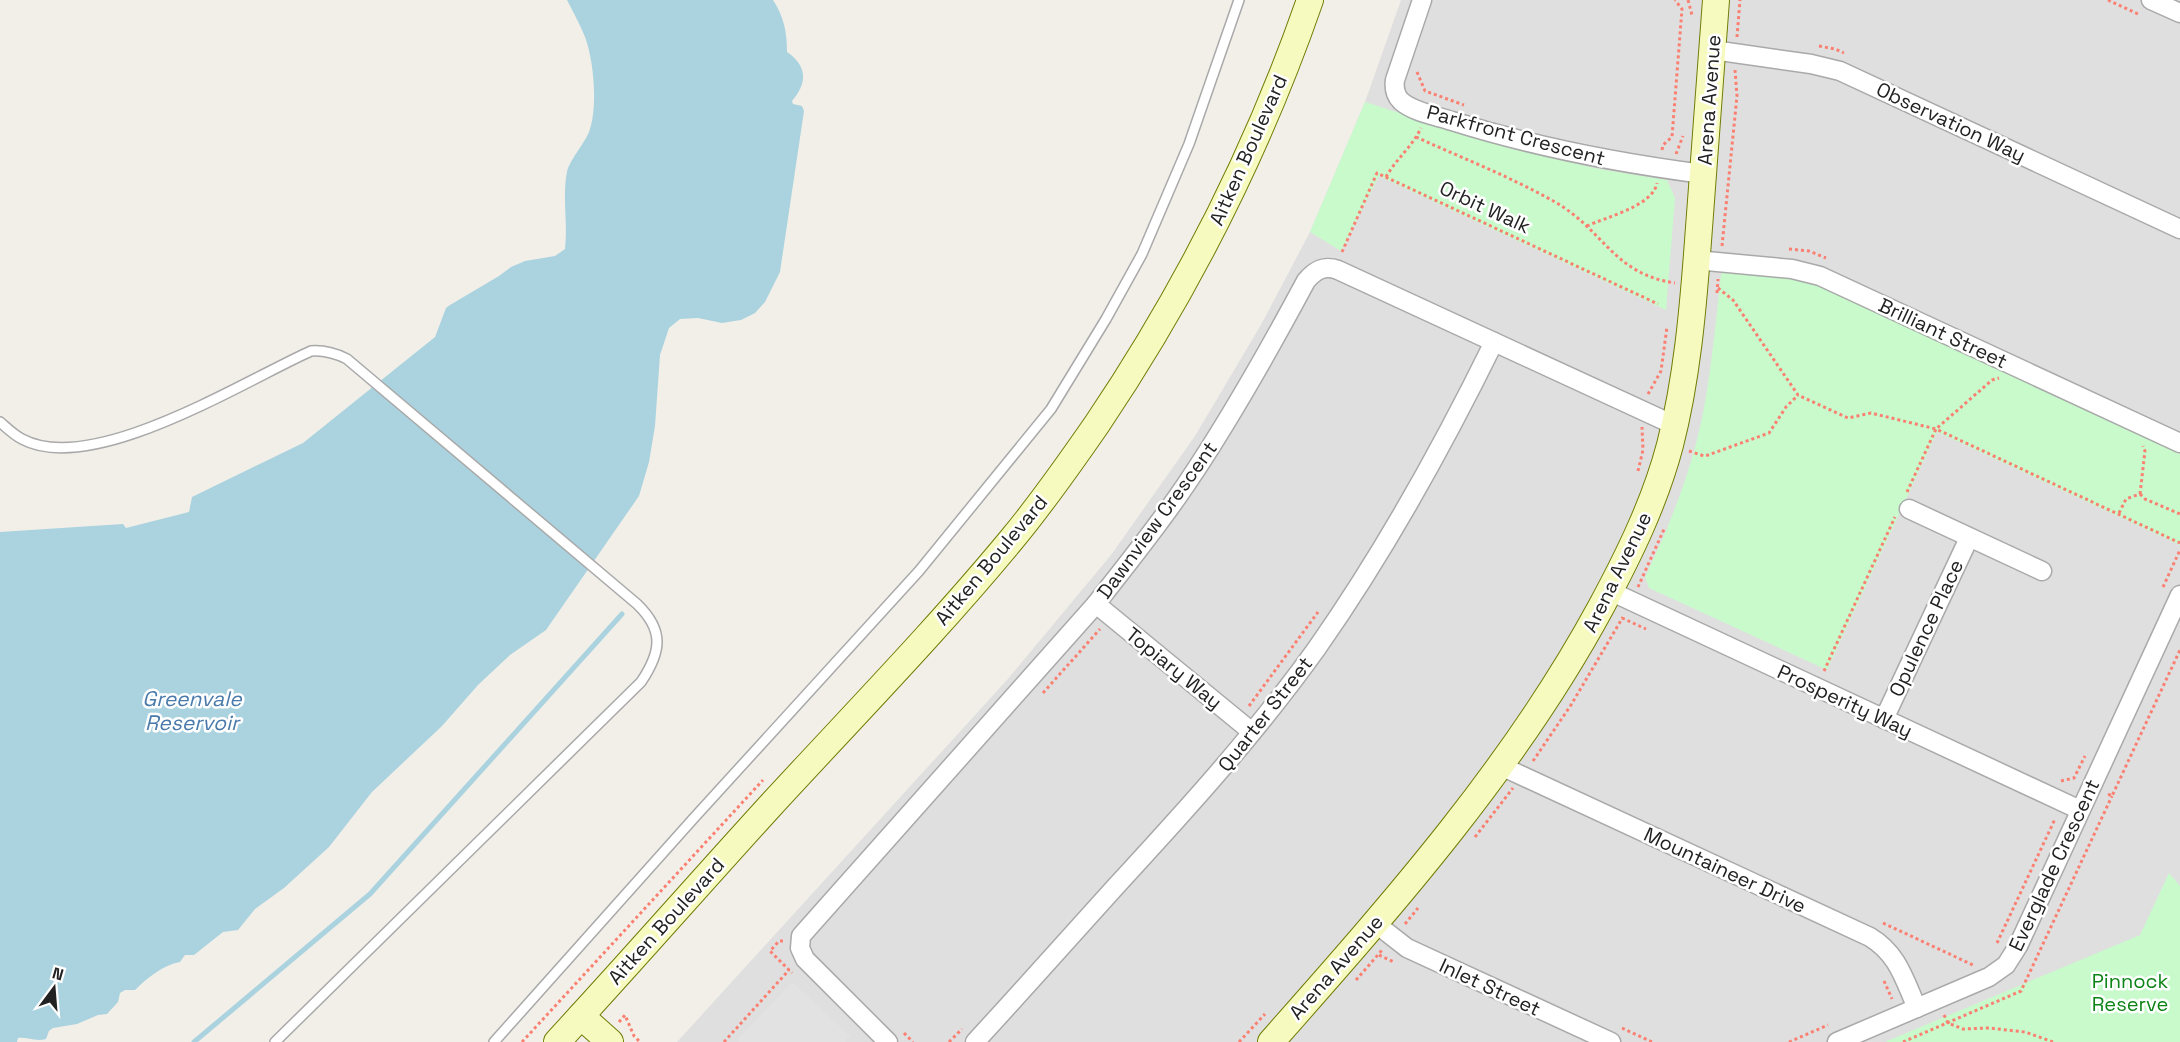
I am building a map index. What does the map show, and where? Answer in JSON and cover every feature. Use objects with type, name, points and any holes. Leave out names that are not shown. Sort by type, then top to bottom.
[{"type":"main road","name":"Aitken Boulevard","points":[[570,1033],[927,637],[1012,539],[1058,479],[1125,382],[1183,286],[1220,215],[1260,129],[1310,0]]},
{"type":"main road","name":"Arena Avenue","points":[[1270,1042],[1375,923],[1501,766],[1555,686],[1610,591],[1647,512],[1672,435],[1689,336],[1708,261],[1703,174],[1728,59],[1716,0]]},
{"type":"main road","points":[[570,1033],[610,1042]]},
{"type":"street","name":"Parkfront Crescent","points":[[1422,0],[1394,84],[1396,93],[1403,102],[1427,112],[1551,149],[1606,161],[1703,174]]},
{"type":"street","points":[[2151,0],[2180,13]]},
{"type":"street","name":"Observation Way","points":[[1728,59],[1811,64],[1840,71],[2180,228]]},
{"type":"street","name":"Brilliant Street","points":[[1708,261],[1792,269],[1820,276],[2180,443]]},
{"type":"street","name":"Dawnview Crescent","points":[[888,1042],[805,959],[800,948],[801,936],[1096,604],[1153,531],[1241,399],[1313,272],[1326,268],[1338,270],[1643,412],[1672,435]]},
{"type":"street","name":"Quarter Street","points":[[975,1042],[1176,821],[1252,732],[1317,648],[1393,531],[1445,440],[1494,342]]},
{"type":"street","name":"Opulence Place","points":[[1909,509],[2042,572]]},
{"type":"street","name":"Opulence Place","points":[[1884,719],[1969,537]]},
{"type":"street","name":"Prosperity Way","points":[[1610,591],[2080,810]]},
{"type":"street","name":"Everglade Crescent","points":[[1837,1042],[1913,1000],[1935,1001],[1989,978],[2006,965],[2018,946],[2180,595]]},
{"type":"street","name":"Topiary Way","points":[[1096,604],[1252,732]]},
{"type":"street","name":"Mountaineer Drive","points":[[1501,766],[1870,937],[1889,951],[1899,967],[1913,1000]]},
{"type":"street","name":"Inlet Street","points":[[1375,923],[1407,948],[1611,1042]]},
{"type":"lane","points":[[494,1042],[919,571],[1051,409],[1106,320],[1142,254],[1189,144],[1239,0]]},
{"type":"lane","points":[[0,422],[22,439],[41,445],[65,448],[86,447],[112,441],[206,405],[311,351],[336,354],[347,359],[637,604],[654,624],[657,637],[656,655],[641,682],[275,1042]]},
{"type":"path","points":[[1651,149],[1662,151],[1663,145],[1672,137],[1682,9],[1675,0]]},
{"type":"path","points":[[1688,0],[1692,10],[1692,24]]},
{"type":"path","points":[[1740,0],[1728,59],[1737,96],[1708,261],[1718,288],[1733,300],[1798,395],[1848,418],[1872,413],[1936,429],[1992,380],[1997,378],[2004,380]]},
{"type":"path","points":[[1728,59],[1746,74]]},
{"type":"path","points":[[1420,63],[1417,74],[1425,91],[1466,105]]},
{"type":"path","points":[[1341,251],[1377,173],[1386,177],[1416,137],[1433,94]]},
{"type":"path","points":[[1587,226],[1630,209],[1655,190],[1675,157],[1683,138],[1684,127]]},
{"type":"path","points":[[1416,137],[1540,194],[1567,210],[1587,226],[1628,267],[1652,278],[1673,282]]},
{"type":"path","name":"Orbit Walk","points":[[1386,177],[1658,304]]},
{"type":"path","points":[[1672,291],[1673,272]]},
{"type":"path","points":[[1637,475],[1643,450],[1641,431],[1643,412],[1647,396],[1661,370],[1669,318]]},
{"type":"path","points":[[1641,431],[1672,435],[1704,456],[1764,436],[1773,430],[1786,407],[1798,395]]},
{"type":"path","points":[[2139,442],[2145,451],[2140,494]]},
{"type":"path","points":[[2118,514],[2126,499],[2140,494]]},
{"type":"path","points":[[2140,494],[2145,499],[2180,514]]},
{"type":"path","points":[[2160,594],[2180,550]]},
{"type":"path","points":[[1995,947],[2089,746]]},
{"type":"path","points":[[2053,777],[2063,782],[2074,778]]},
{"type":"path","points":[[1967,967],[1973,965]]},
{"type":"path","points":[[724,1042],[789,970]]},
{"type":"path","points":[[1883,977],[1892,999]]},
{"type":"path","points":[[1882,1003],[1892,999],[1913,1000]]},
{"type":"path","points":[[1935,1001],[1948,1023],[1963,1029],[1989,1028],[2025,1032],[2053,1042]]},
{"type":"path","points":[[1239,1042],[1268,1011]]},
{"type":"path","points":[[1789,1042],[1830,1025]]},
{"type":"path","points":[[529,1035],[536,1042]]},
{"type":"shaded area","points":[[1401,0],[2180,0],[2180,1042],[677,1042],[1007,680],[1111,555],[1195,436],[1262,323],[1310,232],[1365,102]]},
{"type":"shaded area","points":[[792,982],[850,1036],[845,1042],[739,1042],[737,1040]]},
{"type":"green space","points":[[1365,102],[1513,149],[1599,169],[1667,180],[1675,198],[1666,310],[1379,176],[1341,251],[1310,232]]},
{"type":"green space","points":[[1723,272],[1798,279],[1812,283],[2180,454],[2180,545],[1937,432],[1827,670],[1649,588],[1645,577],[1664,536],[1694,452],[1704,408]]},
{"type":"green space","name":"Pinnock Reserve","points":[[2169,873],[2180,886],[2180,1042],[1885,1042],[2140,935]]},
{"type":"water","name":"Greenvale Reservoir","points":[[567,0],[773,0],[784,25],[787,52],[794,57],[802,69],[803,81],[792,101],[793,104],[802,106],[804,111],[780,272],[765,302],[755,313],[741,320],[722,323],[698,318],[680,319],[669,328],[660,355],[655,426],[649,462],[639,496],[546,630],[510,655],[478,685],[442,726],[372,792],[329,847],[284,888],[255,909],[238,930],[223,932],[194,955],[185,955],[180,962],[167,966],[135,990],[125,990],[120,993],[118,1002],[107,1014],[98,1015],[77,1024],[53,1028],[46,1039],[18,1038],[17,1042],[0,1042],[0,532],[123,524],[126,528],[189,512],[192,497],[303,443],[435,337],[446,308],[450,305],[511,267],[525,261],[555,256],[565,249],[567,172],[589,132],[594,98],[593,71],[588,47]]},
{"type":"waterway","points":[[194,1042],[370,894],[622,614]]}]
